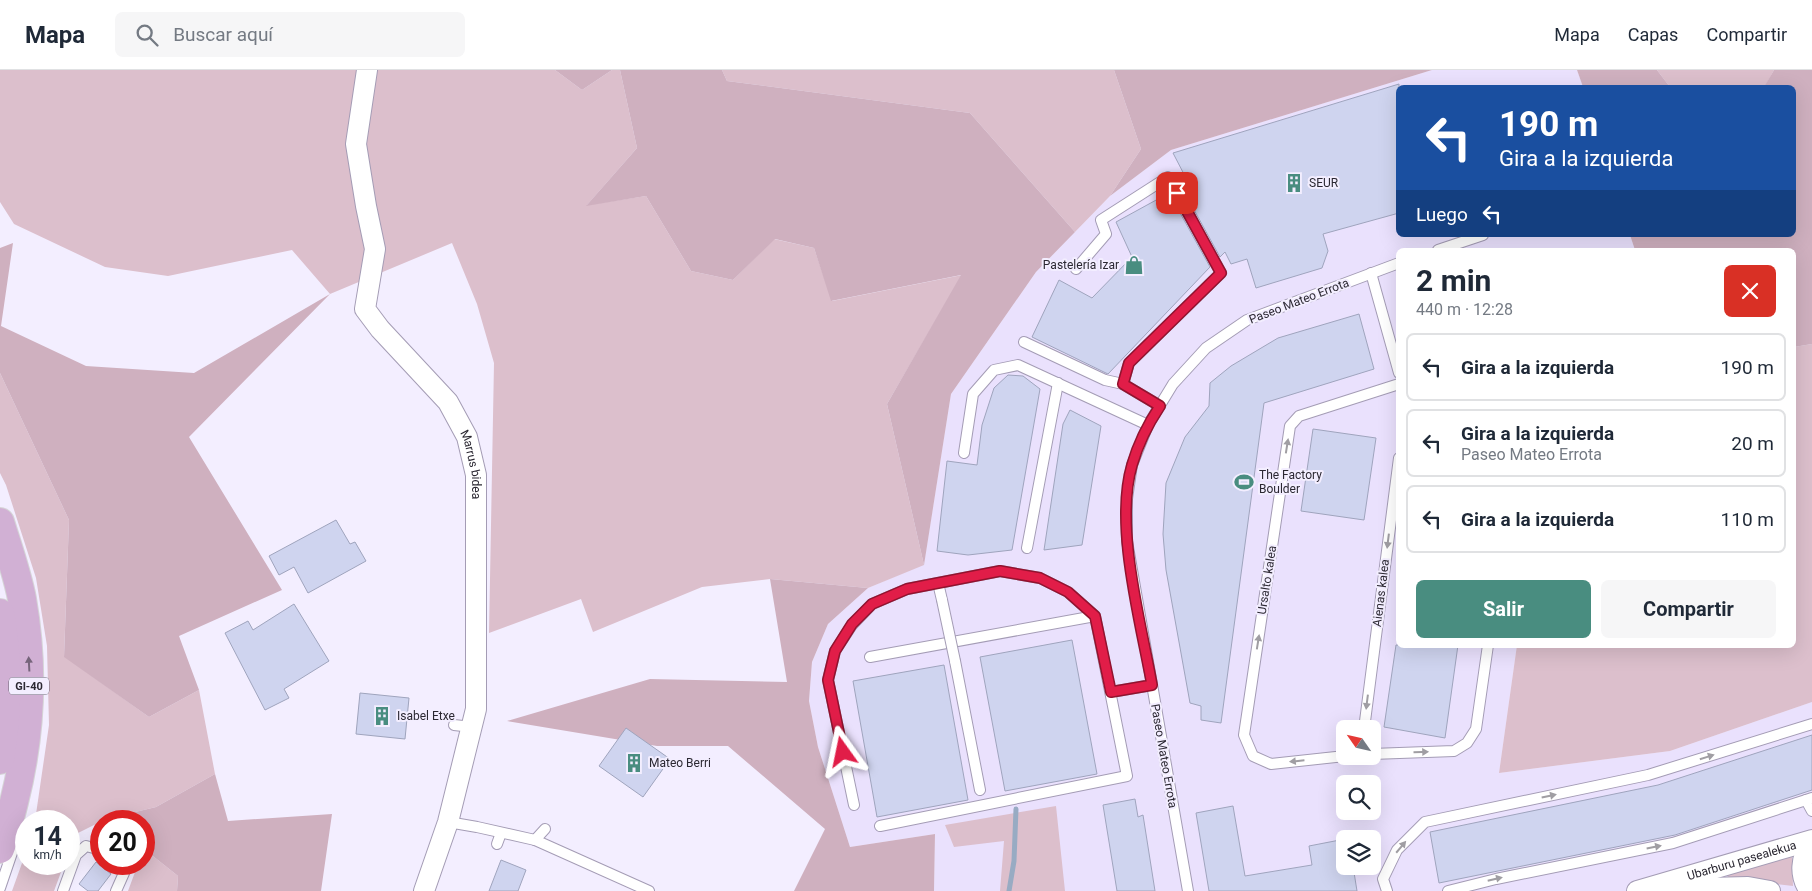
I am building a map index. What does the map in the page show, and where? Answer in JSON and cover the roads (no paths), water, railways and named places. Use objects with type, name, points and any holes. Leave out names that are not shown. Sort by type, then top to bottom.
[{"type":"main road","name":"GI-40","points":[[0,522],[22,598],[27,641],[30,698],[27,737],[19,783],[5,838],[9,841]]},
{"type":"main road","name":"GI-40","points":[[0,613],[6,660],[7,696],[0,760]]},
{"type":"street","name":"Marrus bidea","points":[[367,70],[356,144],[375,249],[365,309],[380,329],[448,402],[467,436],[476,475],[476,709],[463,726],[448,822],[424,891]]},
{"type":"street","name":"Ubarburu pasealekua","points":[[1640,890],[1812,842]]},
{"type":"street","points":[[1810,891],[1802,870],[1805,853],[1812,842]]},
{"type":"street","name":"Ubarburu pasealekua","points":[[1640,890],[1748,887],[1770,891]]},
{"type":"lane","points":[[1076,269],[1106,234],[1101,220],[1168,177],[1221,273],[1129,363],[1123,384]]},
{"type":"lane","points":[[1444,248],[1477,237]]},
{"type":"lane","name":"Paseo Mateo Errota","points":[[1188,891],[1127,541],[1127,499],[1132,466],[1148,425],[1173,384],[1206,348],[1247,320],[1396,264]]},
{"type":"lane","points":[[1371,273],[1396,362]]},
{"type":"lane","points":[[1024,342],[1105,380],[1123,384],[1160,406]]},
{"type":"lane","points":[[964,453],[973,394],[994,370],[1018,365],[1148,425]]},
{"type":"lane","points":[[1027,548],[1058,383]]},
{"type":"lane","name":"Ursalto kalea","points":[[1336,757],[1271,764],[1253,756],[1244,735],[1290,426],[1299,416],[1396,385]]},
{"type":"lane","name":"Aienas kalea","points":[[1365,720],[1396,481]]},
{"type":"lane","points":[[854,805],[828,680],[835,651],[852,624],[872,604],[907,589],[1000,571],[1040,578],[1068,592],[1095,616],[1127,776],[880,826]]},
{"type":"lane","points":[[938,582],[980,790]]},
{"type":"lane","points":[[870,657],[1095,616]]},
{"type":"lane","points":[[1381,754],[1454,750],[1467,743],[1476,729],[1488,648]]},
{"type":"lane","points":[[1111,692],[1152,685]]},
{"type":"lane","points":[[1387,891],[1383,879],[1397,850],[1425,822],[1648,775],[1812,724]]},
{"type":"lane","points":[[23,810],[26,794],[27,737]]},
{"type":"lane","points":[[1448,891],[1496,879],[1674,843],[1809,799],[1812,811]]},
{"type":"lane","points":[[448,822],[535,840],[648,891]]},
{"type":"lane","points":[[535,840],[545,829]]},
{"type":"lane","points":[[497,844],[501,833]]},
{"type":"lane","points":[[0,888],[14,852],[9,841]]},
{"type":"lane","points":[[63,891],[76,854],[86,846],[90,847]]},
{"type":"lane","points":[[116,891],[123,875]]},
{"type":"waterway","points":[[1009,891],[1014,861],[1016,809]]},
{"type":"place","name":"SEUR","points":[[1294,183]]},
{"type":"place","name":"Pastelería Izar","points":[[1134,265]]},
{"type":"place","name":"The Factory Boulder","points":[[1244,482]]},
{"type":"place","name":"Isabel Etxe","points":[[382,716]]},
{"type":"place","name":"Mateo Berri","points":[[634,763]]}]
